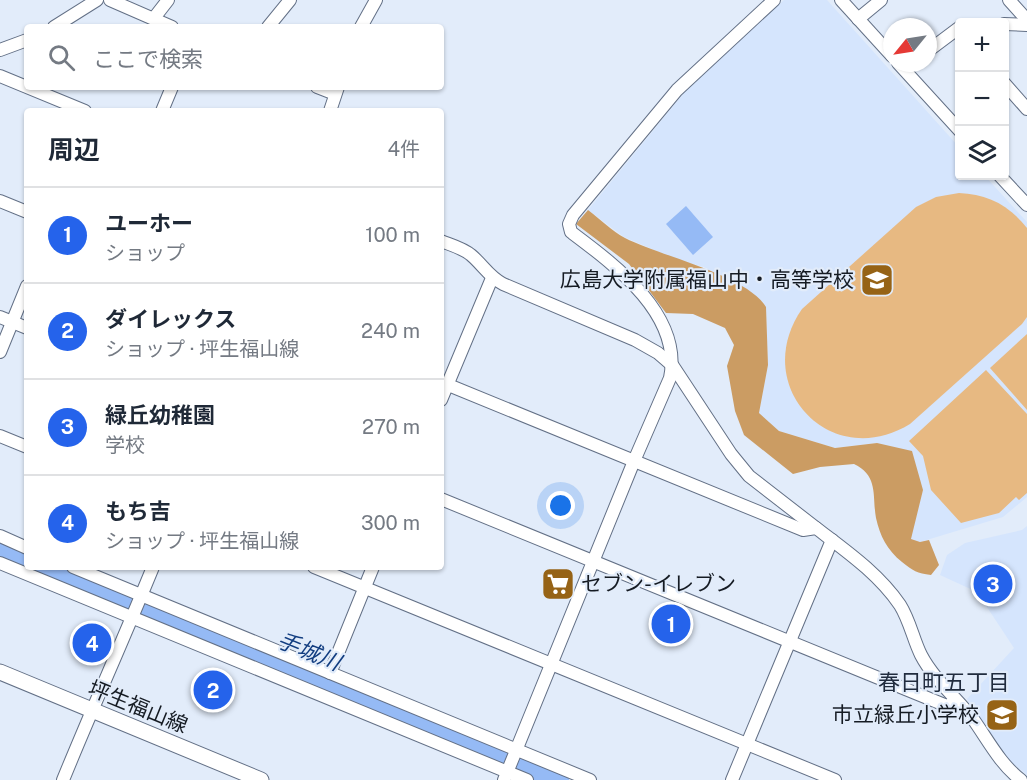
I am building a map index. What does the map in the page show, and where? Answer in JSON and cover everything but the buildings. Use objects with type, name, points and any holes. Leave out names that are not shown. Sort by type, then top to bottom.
[{"type":"main road","name":"坪生福山線","points":[[0,672],[261,780]]},
{"type":"street","points":[[59,24],[98,0]]},
{"type":"street","points":[[110,0],[166,24]]},
{"type":"street","points":[[154,18],[168,0]]},
{"type":"street","points":[[270,24],[290,0]]},
{"type":"street","points":[[363,24],[376,0]]},
{"type":"street","points":[[507,773],[673,366],[672,354],[653,307],[616,268],[572,232],[569,224],[573,215],[677,90],[774,0]]},
{"type":"street","points":[[841,0],[883,46]]},
{"type":"street","points":[[858,20],[881,0]]},
{"type":"street","points":[[1009,0],[1027,22]]},
{"type":"street","points":[[1009,24],[1027,22]]},
{"type":"street","points":[[937,44],[955,31]]},
{"type":"street","points":[[0,50],[24,41]]},
{"type":"street","points":[[911,72],[956,126]]},
{"type":"street","points":[[0,76],[24,86]]},
{"type":"street","points":[[1009,89],[1027,109]]},
{"type":"street","points":[[34,90],[78,108]]},
{"type":"street","points":[[163,108],[171,90]]},
{"type":"street","points":[[331,108],[337,91]]},
{"type":"street","points":[[1004,180],[1027,205]]},
{"type":"street","points":[[0,201],[24,211]]},
{"type":"street","points":[[444,242],[473,256],[492,278],[635,340],[658,353],[673,366],[731,454],[749,476],[876,576],[898,603],[909,622],[921,655],[1018,779]]},
{"type":"street","points":[[492,278],[444,383],[803,530],[816,528]]},
{"type":"street","points":[[0,352],[24,293]]},
{"type":"street","points":[[0,317],[24,327]]},
{"type":"street","points":[[0,436],[24,446]]},
{"type":"street","points":[[444,500],[947,706],[956,701]]},
{"type":"street","points":[[0,536],[24,547]]},
{"type":"street","points":[[732,780],[832,540]]},
{"type":"street","points":[[0,563],[527,780]]},
{"type":"street","points":[[80,570],[141,598],[330,673],[515,752],[590,780]]},
{"type":"street","points":[[63,780],[91,710],[134,617],[152,570]]},
{"type":"street","points":[[322,570],[835,780]]},
{"type":"street","points":[[330,673],[372,570]]},
{"type":"shaded area","name":"広島大学附属福山中・高等学校","points":[[784,0],[827,0],[883,62],[883,72],[892,72],[955,143],[955,180],[989,180],[1027,222],[1027,497],[1003,517],[920,542],[910,539],[923,490],[877,443],[835,448],[779,431],[759,413],[768,365],[764,303],[704,267],[680,261],[624,237],[588,210],[684,93]]},
{"type":"shaded area","points":[[959,193],[988,198],[997,202],[1013,213],[1027,228],[1027,317],[910,424],[880,436],[852,437],[827,429],[806,413],[792,392],[785,366],[788,338],[802,309],[916,207],[936,197]]},
{"type":"shaded area","points":[[588,210],[625,238],[702,267],[741,285],[766,307],[768,365],[759,413],[779,431],[835,448],[877,443],[912,451],[923,490],[911,539],[920,542],[929,540],[939,565],[931,575],[909,568],[888,548],[878,525],[873,487],[862,469],[854,464],[820,467],[793,474],[744,435],[735,411],[727,366],[734,345],[725,328],[693,314],[666,313],[629,264],[576,224]]},
{"type":"shaded area","points":[[1027,334],[1027,410],[990,368]]},
{"type":"shaded area","points":[[986,370],[1027,414],[1027,493],[1019,500],[1016,497],[999,513],[961,523],[931,490],[923,456],[909,441]]},
{"type":"shaded area","points":[[1027,526],[1027,775],[1009,760],[986,731],[967,699],[1014,648],[977,592],[940,575],[947,555],[965,543],[1022,530]]},
{"type":"water","points":[[686,206],[713,237],[693,255],[666,224]]},
{"type":"waterway","name":"手城川","points":[[0,550],[24,560]]},
{"type":"waterway","name":"手城川","points":[[48,570],[559,780]]},
{"type":"place","name":"広島大学附属福山中・高等学校","points":[[877,280]]},
{"type":"place","name":"セブン-イレブン","points":[[558,584]]},
{"type":"place","name":"緑丘幼稚園","points":[[993,584]]},
{"type":"place","name":"ユーホー","points":[[671,624]]},
{"type":"place","name":"もち吉","points":[[92,643]]},
{"type":"place","name":"ダイレックス","points":[[213,690]]},
{"type":"place","name":"市立緑丘小学校","points":[[1002,715]]},
{"type":"district","name":"春日町五丁目","points":[[944,682]]}]
